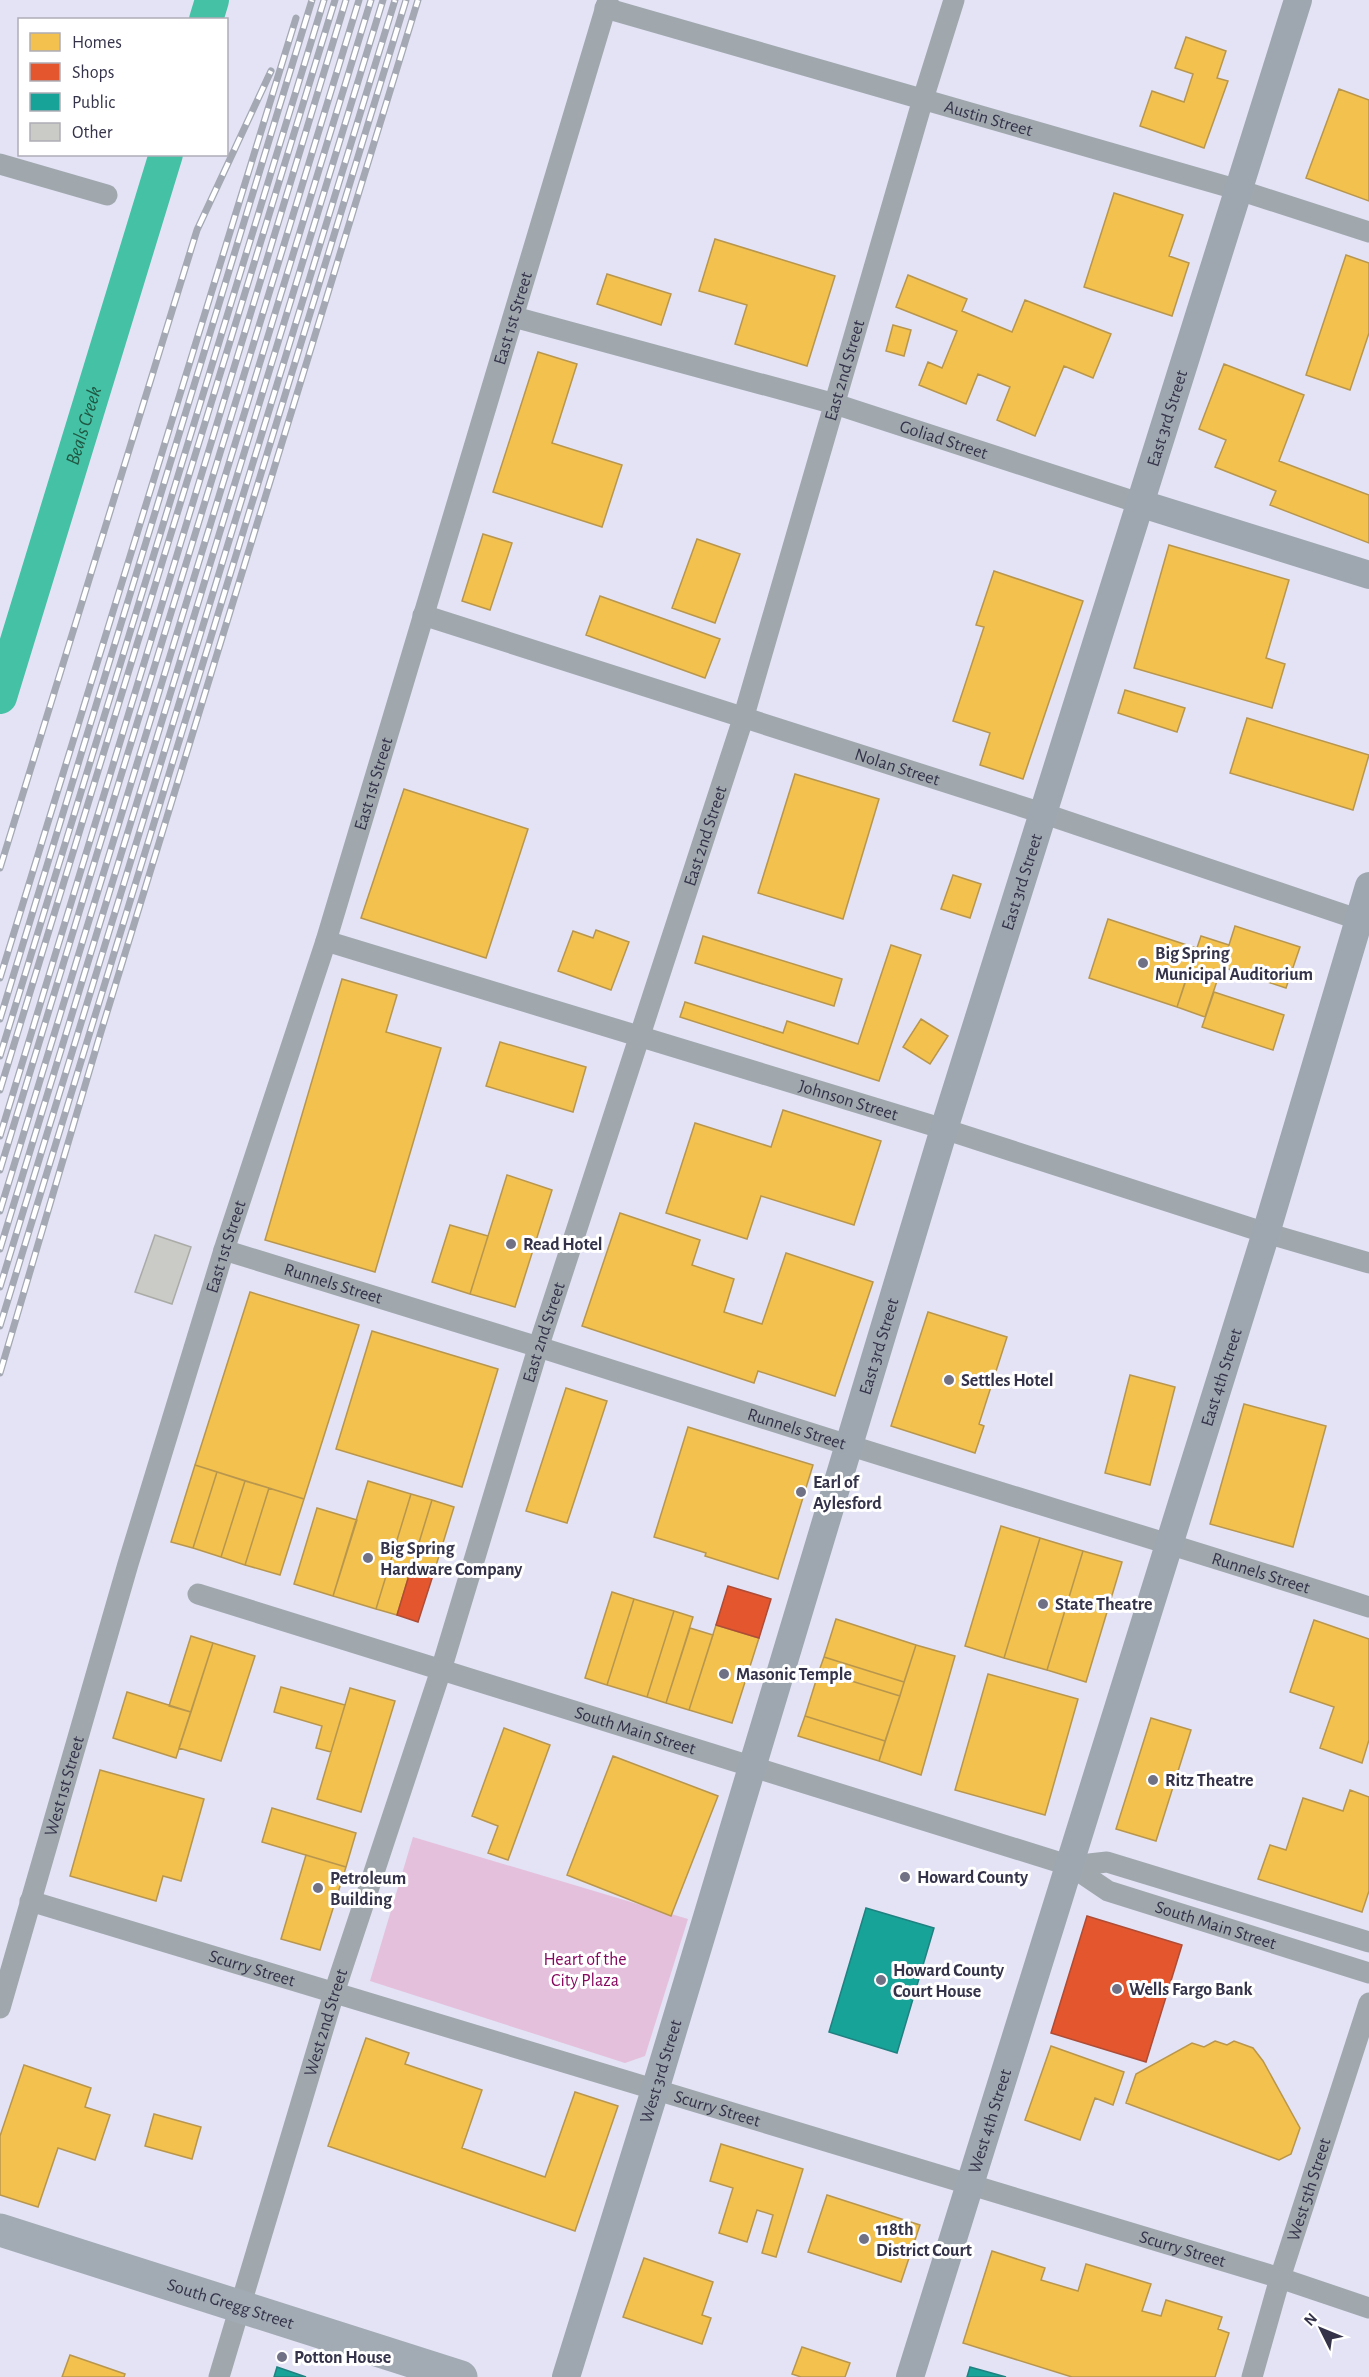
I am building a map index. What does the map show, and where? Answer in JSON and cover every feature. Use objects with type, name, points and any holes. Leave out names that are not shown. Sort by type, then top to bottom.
[{"type":"main road","name":"East 3rd Street","points":[[752,1767],[847,1444],[944,1129],[1299,0]]},
{"type":"main road","name":"Goliad Street","points":[[1142,504],[1369,575]]},
{"type":"main road","name":"East 4th Street","points":[[1071,1866],[1364,921],[1369,886]]},
{"type":"main road","name":"West 3rd Street","points":[[566,2377],[752,1767]]},
{"type":"main road","name":"West 4th Street","points":[[910,2377],[1071,1866]]},
{"type":"main road","name":"South Gregg Street","points":[[0,2230],[461,2377]]},
{"type":"street","name":"East 2nd Street","points":[[441,1670],[539,1345],[743,719],[923,99],[954,0]]},
{"type":"street","name":"Austin Street","points":[[607,4],[923,99],[1239,190],[1369,232]]},
{"type":"street","name":"East 1st Street","points":[[128,1564],[224,1250],[326,941],[607,4]]},
{"type":"street","points":[[0,164],[107,195]]},
{"type":"street","name":"Goliad Street","points":[[514,317],[835,404],[1142,504]]},
{"type":"street","name":"Nolan Street","points":[[423,615],[1042,813],[1364,921]]},
{"type":"street","name":"Johnson Street","points":[[326,941],[944,1129],[1266,1233],[1369,1263]]},
{"type":"street","name":"Runnels Street","points":[[224,1250],[539,1345],[1369,1607]]},
{"type":"street","name":"West 1st Street","points":[[0,2008],[128,1564]]},
{"type":"street","name":"South Main Street","points":[[198,1594],[1071,1866],[1107,1891],[1369,1973]]},
{"type":"street","name":"West 2nd Street","points":[[219,2377],[334,1993],[441,1670]]},
{"type":"street","name":"South Main Street","points":[[1071,1866],[1107,1862],[1369,1942]]},
{"type":"street","name":"Scurry Street","points":[[30,1901],[1280,2278],[1369,2308]]},
{"type":"street","name":"West 5th Street","points":[[1252,2377],[1280,2278],[1369,2003]]},
{"type":"green space","name":"Heart of the City Plaza","points":[[413,1837],[688,1919],[645,2056],[625,2063],[370,1981]]},
{"type":"building: Homes","points":[[1186,37],[1226,51],[1217,78],[1228,81],[1204,148],[1140,126],[1152,91],[1184,102],[1193,74],[1175,68]]},
{"type":"building: Homes","points":[[1339,89],[1369,100],[1369,201],[1306,178]]},
{"type":"building: Homes","points":[[1114,193],[1183,215],[1169,256],[1189,263],[1172,316],[1084,287]]},
{"type":"building: Homes","points":[[715,239],[835,276],[807,366],[735,344],[747,305],[699,291]]},
{"type":"building: Homes","points":[[1346,255],[1369,263],[1369,333],[1350,390],[1306,375]]},
{"type":"building: Homes","points":[[607,274],[671,294],[661,325],[597,304]]},
{"type":"building: Homes","points":[[908,275],[967,299],[962,311],[1012,332],[1025,300],[1111,334],[1093,378],[1064,366],[1035,436],[997,420],[1010,387],[978,374],[966,404],[919,385],[928,362],[942,368],[957,331],[896,307]]},
{"type":"building: Homes","points":[[893,325],[911,330],[904,356],[886,351]]},
{"type":"building: Homes","points":[[538,352],[577,364],[552,443],[622,465],[602,527],[493,492]]},
{"type":"building: Homes","points":[[1224,364],[1304,395],[1279,461],[1369,495],[1369,543],[1270,505],[1276,491],[1215,467],[1226,440],[1199,429]]},
{"type":"building: Homes","points":[[483,534],[512,543],[490,610],[462,601]]},
{"type":"building: Homes","points":[[697,539],[740,554],[715,623],[672,608]]},
{"type":"building: Homes","points":[[1169,545],[1289,580],[1266,658],[1285,664],[1272,708],[1134,668]]},
{"type":"building: Homes","points":[[994,571],[1083,601],[1023,779],[980,765],[990,733],[953,721],[984,627],[976,625]]},
{"type":"building: Homes","points":[[600,596],[720,639],[705,678],[586,635]]},
{"type":"building: Homes","points":[[1125,690],[1185,708],[1177,732],[1118,713]]},
{"type":"building: Homes","points":[[1247,718],[1369,755],[1353,810],[1230,773]]},
{"type":"building: Homes","points":[[795,774],[879,799],[843,919],[758,893]]},
{"type":"building: Homes","points":[[404,789],[528,829],[486,958],[361,918]]},
{"type":"building: Homes","points":[[953,875],[981,884],[970,918],[941,909]]},
{"type":"building: Homes","name":"Big Spring Municipal Auditorium","points":[[1108,919],[1196,948],[1177,1007],[1089,978]]},
{"type":"building: Homes","points":[[1235,926],[1300,947],[1286,988],[1222,967]]},
{"type":"building: Homes","points":[[596,930],[629,942],[611,990],[558,971],[573,931],[593,938]]},
{"type":"building: Homes","points":[[703,936],[842,979],[834,1006],[695,963]]},
{"type":"building: Homes","points":[[1201,936],[1229,945],[1205,1017],[1177,1007]]},
{"type":"building: Homes","points":[[891,945],[921,955],[879,1081],[680,1017],[685,1002],[783,1033],[787,1021],[858,1044]]},
{"type":"building: Homes","points":[[342,979],[397,995],[386,1032],[441,1048],[375,1272],[265,1240]]},
{"type":"building: Homes","points":[[1214,992],[1284,1015],[1273,1050],[1202,1027]]},
{"type":"building: Homes","points":[[921,1019],[948,1036],[930,1064],[903,1047]]},
{"type":"building: Homes","points":[[500,1042],[586,1067],[573,1112],[486,1086]]},
{"type":"building: Homes","points":[[783,1110],[881,1141],[854,1225],[761,1196],[747,1239],[666,1213],[695,1123],[771,1147]]},
{"type":"building: Homes","name":"Read Hotel","points":[[507,1175],[552,1190],[515,1307],[470,1294]]},
{"type":"building: Homes","points":[[620,1213],[700,1240],[692,1265],[734,1279],[724,1312],[762,1324],[786,1253],[873,1282],[835,1396],[758,1371],[754,1383],[582,1326]]},
{"type":"building: Homes","points":[[450,1225],[488,1236],[470,1294],[432,1282]]},
{"type":"building: Homes","points":[[250,1292],[359,1325],[304,1499],[195,1465]]},
{"type":"building: Homes","name":"Settles Hotel","points":[[928,1312],[1007,1337],[979,1424],[984,1426],[975,1453],[891,1426]]},
{"type":"building: Homes","points":[[372,1331],[498,1369],[462,1487],[336,1449]]},
{"type":"building: Homes","points":[[1130,1375],[1175,1387],[1150,1485],[1105,1473]]},
{"type":"building: Homes","points":[[566,1388],[607,1401],[567,1523],[526,1511]]},
{"type":"building: Homes","points":[[1244,1404],[1326,1426],[1293,1547],[1210,1524]]},
{"type":"building: Homes","points":[[688,1427],[813,1465],[778,1579],[654,1537]]},
{"type":"building: Homes","points":[[195,1465],[217,1472],[193,1548],[171,1542]]},
{"type":"building: Homes","points":[[217,1472],[245,1481],[221,1557],[193,1548]]},
{"type":"building: Homes","points":[[245,1481],[269,1488],[245,1565],[221,1557]]},
{"type":"building: Homes","name":"Big Spring Hardware Company","points":[[368,1481],[411,1494],[376,1609],[333,1596]]},
{"type":"building: Homes","points":[[269,1488],[304,1499],[280,1575],[245,1565]]},
{"type":"building: Homes","points":[[411,1494],[432,1500],[397,1615],[376,1609]]},
{"type":"building: Homes","points":[[432,1500],[454,1507],[435,1569],[413,1562]]},
{"type":"building: Homes","points":[[317,1508],[357,1520],[333,1596],[294,1584]]},
{"type":"building: Homes","points":[[1001,1526],[1040,1538],[1004,1658],[965,1646]]},
{"type":"building: Homes","name":"State Theatre","points":[[1040,1538],[1083,1551],[1047,1670],[1004,1658]]},
{"type":"building: Homes","points":[[1083,1551],[1122,1562],[1086,1682],[1047,1670]]},
{"type":"building: Homes","points":[[612,1592],[634,1599],[607,1685],[585,1678]]},
{"type":"building: Homes","points":[[634,1599],[674,1611],[647,1697],[607,1685]]},
{"type":"building: Homes","points":[[674,1611],[693,1617],[666,1703],[647,1697]]},
{"type":"building: Homes","points":[[836,1619],[916,1645],[904,1682],[824,1657]]},
{"type":"building: Homes","points":[[1314,1620],[1369,1639],[1369,1740],[1362,1763],[1320,1748],[1334,1707],[1290,1692]]},
{"type":"building: Homes","name":"Masonic Temple","points":[[716,1625],[759,1638],[732,1723],[689,1710]]},
{"type":"building: Homes","points":[[690,1628],[713,1635],[689,1710],[666,1703]]},
{"type":"building: Homes","points":[[191,1636],[213,1643],[191,1712],[169,1706]]},
{"type":"building: Homes","points":[[213,1643],[255,1656],[221,1761],[179,1748]]},
{"type":"building: Homes","points":[[916,1645],[955,1656],[921,1775],[879,1761]]},
{"type":"building: Homes","points":[[824,1657],[904,1682],[900,1696],[819,1671]]},
{"type":"building: Homes","points":[[819,1671],[900,1696],[885,1741],[805,1716]]},
{"type":"building: Homes","points":[[988,1674],[1078,1699],[1045,1815],[955,1790]]},
{"type":"building: Homes","points":[[281,1687],[345,1705],[331,1752],[316,1748],[322,1726],[274,1712]]},
{"type":"building: Homes","points":[[350,1688],[395,1701],[361,1812],[317,1799]]},
{"type":"building: Homes","points":[[127,1692],[191,1712],[176,1758],[113,1738]]},
{"type":"building: Homes","points":[[805,1716],[885,1741],[879,1761],[798,1736]]},
{"type":"building: Homes","name":"Ritz Theatre","points":[[1151,1718],[1191,1730],[1156,1841],[1116,1829]]},
{"type":"building: Homes","points":[[504,1728],[550,1745],[508,1860],[488,1853],[498,1826],[472,1816]]},
{"type":"building: Homes","points":[[613,1756],[718,1796],[671,1916],[567,1875]]},
{"type":"building: Homes","points":[[100,1770],[204,1799],[181,1881],[163,1876],[156,1901],[70,1876]]},
{"type":"building: Homes","points":[[1350,1790],[1369,1797],[1369,1891],[1362,1912],[1258,1879],[1270,1845],[1286,1850],[1303,1798],[1343,1811]]},
{"type":"building: Homes","points":[[272,1808],[356,1833],[346,1867],[262,1842]]},
{"type":"building: Homes","name":"Petroleum Building","points":[[306,1855],[346,1867],[320,1950],[281,1939]]},
{"type":"building: Homes","points":[[366,2038],[409,2053],[405,2064],[482,2090],[462,2148],[545,2177],[575,2092],[618,2106],[575,2231],[328,2146]]},
{"type":"building: Homes","points":[[1215,2041],[1227,2045],[1234,2041],[1253,2048],[1263,2061],[1300,2128],[1291,2154],[1279,2160],[1126,2103],[1136,2074],[1192,2043],[1204,2047]]},
{"type":"building: Homes","points":[[1051,2046],[1124,2072],[1113,2105],[1095,2098],[1080,2140],[1025,2120]]},
{"type":"building: Homes","points":[[24,2065],[91,2088],[85,2107],[110,2115],[95,2160],[58,2148],[38,2207],[0,2195],[0,2136]]},
{"type":"building: Homes","points":[[154,2114],[201,2127],[192,2159],[145,2146]]},
{"type":"building: Homes","points":[[721,2144],[803,2169],[776,2257],[762,2253],[773,2215],[757,2210],[747,2242],[719,2233],[733,2188],[710,2181]]},
{"type":"building: Homes","name":"118th District Court","points":[[827,2195],[920,2225],[901,2282],[808,2252]]},
{"type":"building: Homes","points":[[992,2251],[1045,2268],[1041,2280],[1078,2291],[1086,2264],[1151,2284],[1142,2311],[1161,2316],[1166,2300],[1222,2317],[1218,2329],[1229,2333],[1215,2377],[1072,2377],[963,2343]]},
{"type":"building: Homes","points":[[644,2258],[713,2282],[702,2315],[711,2318],[702,2344],[623,2317]]},
{"type":"building: Homes","points":[[802,2347],[850,2363],[845,2377],[801,2377],[792,2374]]},
{"type":"building: Homes","points":[[70,2355],[125,2374],[124,2377],[62,2377]]},
{"type":"building: Shops","points":[[413,1562],[435,1569],[418,1622],[397,1615]]},
{"type":"building: Shops","points":[[728,1586],[771,1599],[759,1638],[716,1625]]},
{"type":"building: Shops","name":"Wells Fargo Bank","points":[[1087,1916],[1182,1945],[1146,2062],[1051,2033]]},
{"type":"building: Public","name":"Howard County Court House","points":[[866,1908],[934,1928],[897,2053],[829,2032]]},
{"type":"building: Public","points":[[277,2367],[306,2377],[274,2377]]},
{"type":"building: Public","points":[[970,2367],[1006,2377],[967,2377]]},
{"type":"building: Other","points":[[155,1235],[191,1247],[172,1304],[135,1292]]},
{"type":"waterway","name":"Beals Creek","points":[[207,18],[212,0]]},
{"type":"waterway","name":"Beals Creek","points":[[0,697],[165,156]]},
{"type":"railway","points":[[0,1019],[312,0]]},
{"type":"railway","points":[[0,1056],[324,0]]},
{"type":"railway","points":[[0,1090],[335,0]]},
{"type":"railway","points":[[0,1136],[346,0]]},
{"type":"railway","points":[[0,1170],[359,0]]},
{"type":"railway","points":[[0,1211],[371,0]]},
{"type":"railway","points":[[0,1249],[383,0]]},
{"type":"railway","points":[[0,1287],[395,0]]},
{"type":"railway","points":[[0,1326],[406,0]]},
{"type":"railway","points":[[0,1373],[100,1035],[418,0]]},
{"type":"railway","points":[[0,978],[296,18]]},
{"type":"railway","points":[[0,868],[197,230],[271,71]]},
{"type":"place","name":"Big Spring Municipal Auditorium","points":[[1143,963]]},
{"type":"place","name":"Read Hotel","points":[[511,1244]]},
{"type":"place","name":"Settles Hotel","points":[[949,1380]]},
{"type":"place","name":"Earl of Aylesford","points":[[801,1492]]},
{"type":"place","name":"Big Spring Hardware Company","points":[[368,1558]]},
{"type":"place","name":"State Theatre","points":[[1043,1604]]},
{"type":"place","name":"Masonic Temple","points":[[724,1674]]},
{"type":"place","name":"Ritz Theatre","points":[[1153,1780]]},
{"type":"place","name":"Howard County","points":[[905,1877]]},
{"type":"place","name":"Petroleum Building","points":[[318,1888]]},
{"type":"place","name":"Howard County Court House","points":[[881,1980]]},
{"type":"place","name":"Wells Fargo Bank","points":[[1117,1989]]},
{"type":"place","name":"118th District Court","points":[[864,2239]]},
{"type":"place","name":"Potton House","points":[[282,2357]]}]
